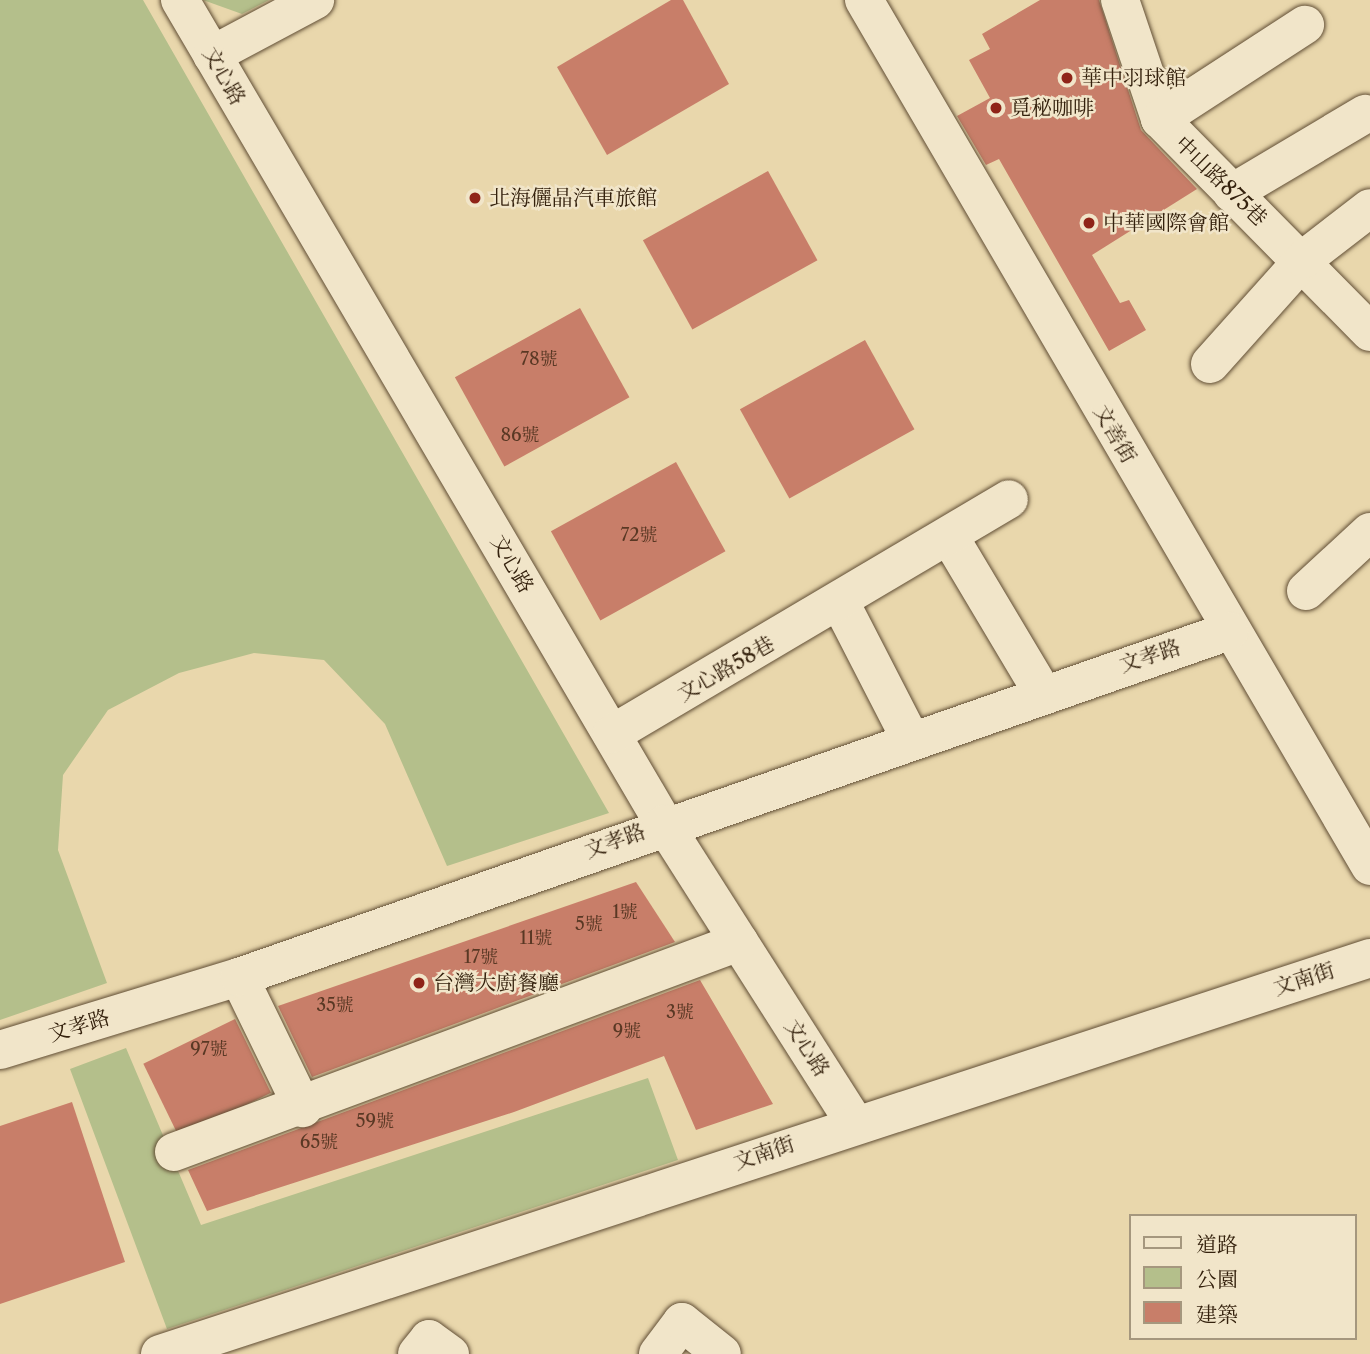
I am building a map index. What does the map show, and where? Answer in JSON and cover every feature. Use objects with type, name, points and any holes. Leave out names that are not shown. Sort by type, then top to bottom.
[{"type":"street","name":"文心路","points":[[180,0],[664,824],[739,942],[804,1032],[854,1122]]},
{"type":"street","points":[[212,55],[315,0]]},
{"type":"street","name":"文善街","points":[[864,0],[1355,852]]},
{"type":"street","name":"中山路875巷","points":[[1120,0],[1160,119],[1231,194],[1304,259],[1370,332]]},
{"type":"street","points":[[1160,119],[1305,25]]},
{"type":"street","points":[[1231,194],[1365,114]]},
{"type":"street","points":[[1210,364],[1304,259],[1370,208]]},
{"type":"street","name":"文心路58巷","points":[[612,734],[841,604],[1009,499]]},
{"type":"street","points":[[1306,591],[1370,532]]},
{"type":"street","points":[[948,536],[1042,692]]},
{"type":"street","points":[[841,604],[910,738]]},
{"type":"street","name":"文孝路","points":[[0,1050],[239,977],[664,824],[770,796],[910,738],[1042,692],[1120,673],[1229,631]]},
{"type":"street","points":[[174,1152],[303,1108],[739,942]]},
{"type":"street","name":"文南街","points":[[160,1354],[854,1122],[1370,958]]},
{"type":"street","points":[[239,977],[303,1108]]},
{"type":"street","points":[[659,1354],[682,1322],[722,1354]]},
{"type":"street","points":[[417,1354],[429,1339],[450,1354]]},
{"type":"green space","points":[[0,0],[143,0],[609,813],[447,866],[385,724],[324,660],[254,653],[179,673],[108,710],[63,775],[58,850],[107,983],[0,1020]]},
{"type":"green space","points":[[203,0],[269,0],[242,14]]},
{"type":"green space","points":[[126,1048],[201,1225],[648,1078],[678,1160],[167,1329],[70,1069]]},
{"type":"building","points":[[671,0],[683,0],[729,84],[607,155],[557,67]]},
{"type":"building","points":[[1040,0],[1099,0],[1141,130],[1197,189],[1092,255],[1120,303],[1129,300],[1146,330],[1109,351],[999,159],[986,165],[957,116],[990,98],[969,60],[990,49],[982,34]]},
{"type":"building","points":[[768,171],[817,260],[692,330],[643,240]]},
{"type":"building","points":[[580,308],[629,397],[504,467],[455,377]]},
{"type":"building","points":[[865,340],[914,429],[789,499],[740,409]]},
{"type":"building","points":[[676,462],[725,551],[600,621],[551,531]]},
{"type":"building","points":[[636,882],[675,942],[312,1077],[278,1006]]},
{"type":"building","points":[[700,980],[773,1104],[696,1130],[664,1056],[514,1112],[207,1211],[188,1170]]},
{"type":"building","points":[[235,1019],[271,1093],[179,1137],[143,1064]]},
{"type":"building","points":[[72,1102],[125,1262],[0,1304],[0,1126]]},
{"type":"place","name":"華中羽球館","points":[[1067,78]]},
{"type":"place","name":"覓秘咖啡","points":[[996,108]]},
{"type":"place","name":"北海儷晶汽車旅館","points":[[475,198]]},
{"type":"place","name":"中華國際會館","points":[[1089,223]]},
{"type":"place","name":"台灣大廚餐廳","points":[[419,983]]}]
